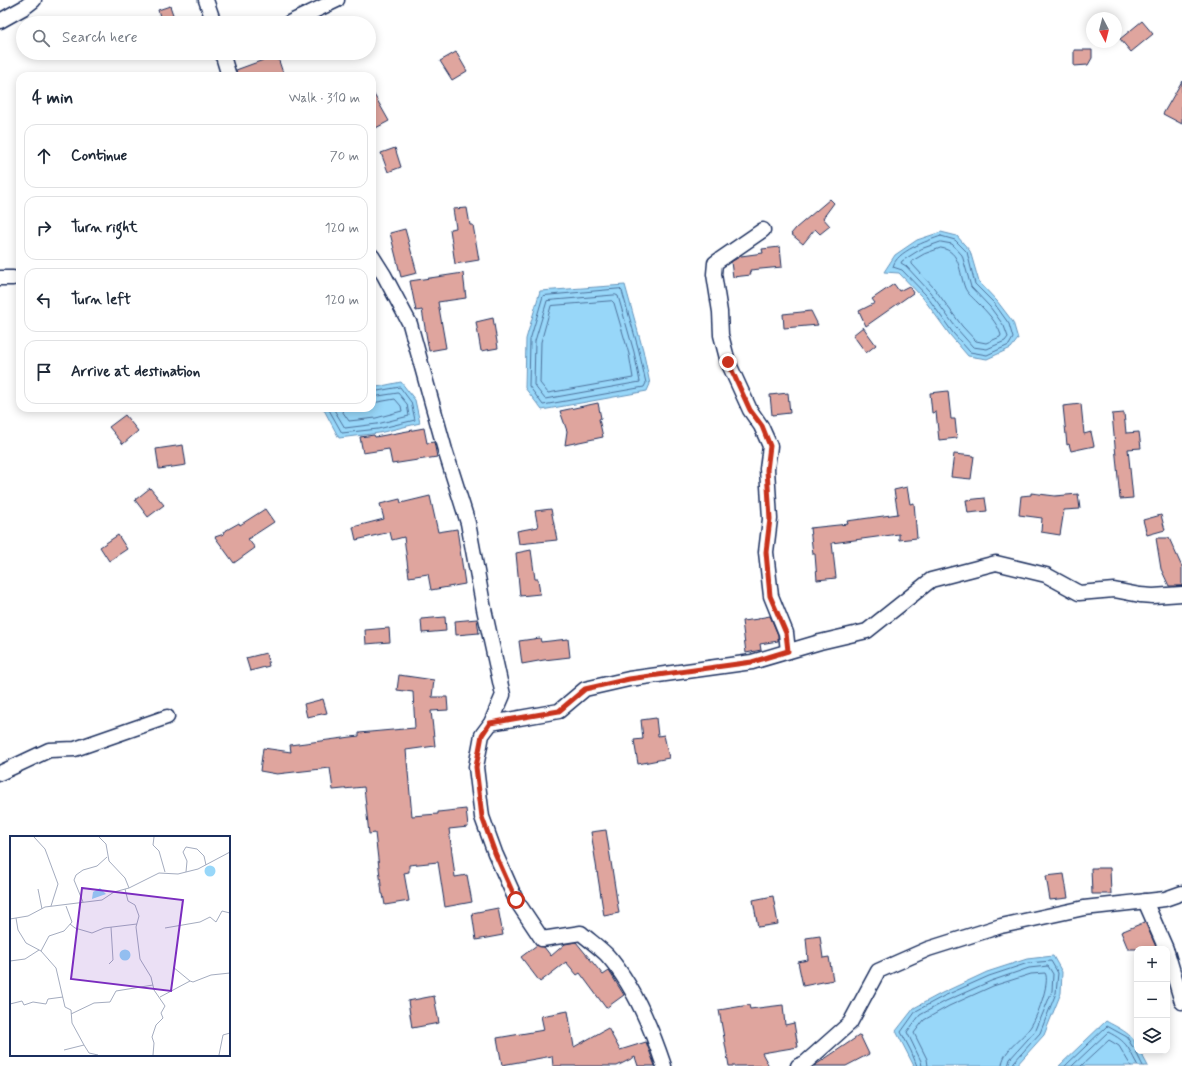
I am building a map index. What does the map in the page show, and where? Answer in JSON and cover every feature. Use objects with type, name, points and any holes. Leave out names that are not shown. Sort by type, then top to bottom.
[{"type":"street","points":[[0,21],[25,7],[34,0]]},
{"type":"street","points":[[206,0],[212,16]]},
{"type":"street","points":[[304,16],[337,0]]},
{"type":"street","points":[[224,60],[228,72]]},
{"type":"street","points":[[763,230],[715,264],[714,274],[720,312],[721,335],[728,362],[750,410],[762,426],[770,446],[767,470],[770,519],[766,552],[770,596],[786,633],[788,651]]},
{"type":"street","points":[[376,262],[410,324],[445,450],[468,523],[484,609],[503,695],[490,723],[482,735],[476,767],[482,817],[495,853],[516,900],[542,939],[581,933],[606,954],[625,978],[656,1042],[664,1066]]},
{"type":"street","points":[[490,723],[559,711],[585,689],[629,679],[752,662],[820,642],[867,631],[931,580],[996,564],[1046,575],[1079,593],[1114,590],[1146,595],[1182,594]]},
{"type":"street","points":[[0,773],[49,750],[76,749],[167,717]]},
{"type":"street","points":[[798,1066],[805,1063],[850,1023],[878,971],[928,949],[1001,926],[1084,908],[1165,899],[1182,893]]},
{"type":"street","points":[[1145,901],[1164,946]]},
{"type":"street","points":[[1170,963],[1182,1002]]},
{"type":"water","points":[[941,232],[957,236],[970,251],[979,282],[997,301],[1013,322],[1018,339],[1011,348],[987,359],[968,356],[950,335],[923,298],[899,273],[884,272],[895,255],[917,240]]},
{"type":"water","points":[[625,285],[643,350],[650,384],[647,391],[542,410],[525,388],[526,339],[540,291]]},
{"type":"water","points":[[401,382],[415,400],[420,423],[379,433],[339,438],[325,412],[376,412],[376,387]]},
{"type":"water","points":[[1053,956],[1062,972],[1061,993],[1044,1035],[1016,1066],[914,1066],[896,1031],[914,1008],[987,972],[1027,959]]},
{"type":"water","points":[[1106,1021],[1130,1036],[1134,1041],[1134,1054],[1142,1054],[1148,1066],[1059,1066]]},
{"type":"building","points":[[170,6],[174,16],[160,16],[158,10]]},
{"type":"building","points":[[1142,21],[1153,34],[1131,52],[1122,41],[1122,37]]},
{"type":"building","points":[[1074,50],[1092,50],[1092,58],[1088,65],[1074,66]]},
{"type":"building","points":[[456,52],[467,71],[452,80],[440,61]]},
{"type":"building","points":[[263,60],[279,60],[283,72],[236,72],[236,70]]},
{"type":"building","points":[[1182,81],[1182,124],[1163,114]]},
{"type":"building","points":[[376,98],[389,121],[376,128]]},
{"type":"building","points":[[395,148],[401,167],[388,172],[381,153]]},
{"type":"building","points":[[830,199],[834,203],[823,218],[830,226],[820,234],[815,229],[803,244],[791,234]]},
{"type":"building","points":[[467,208],[470,225],[473,225],[479,260],[455,264],[450,229],[456,228],[453,209]]},
{"type":"building","points":[[405,229],[417,273],[401,277],[390,233]]},
{"type":"building","points":[[780,247],[782,267],[750,270],[751,275],[733,277],[731,262],[741,256],[763,253],[762,249]]},
{"type":"building","points":[[463,273],[466,298],[438,302],[446,348],[429,351],[422,310],[416,311],[410,281]]},
{"type":"building","points":[[894,284],[899,291],[909,286],[913,293],[866,326],[859,311],[875,303],[872,299]]},
{"type":"building","points":[[811,311],[818,325],[784,328],[783,314]]},
{"type":"building","points":[[493,318],[498,348],[481,351],[476,322]]},
{"type":"building","points":[[863,327],[876,345],[866,353],[853,335]]},
{"type":"building","points":[[948,391],[951,419],[955,419],[957,438],[939,440],[936,412],[932,413],[930,393]]},
{"type":"building","points":[[788,393],[790,413],[772,415],[770,395]]},
{"type":"building","points":[[598,403],[601,418],[599,419],[603,437],[565,445],[567,431],[560,411]]},
{"type":"building","points":[[1081,404],[1084,434],[1091,432],[1094,446],[1071,451],[1069,444],[1067,445],[1063,406]]},
{"type":"building","points":[[1124,413],[1126,433],[1139,432],[1141,448],[1128,449],[1133,498],[1120,499],[1112,414]]},
{"type":"building","points":[[125,415],[138,431],[123,444],[109,427]]},
{"type":"building","points":[[424,428],[427,443],[434,442],[437,457],[392,464],[389,449],[363,453],[360,437],[374,435],[375,437]]},
{"type":"building","points":[[183,445],[186,465],[159,469],[156,449]]},
{"type":"building","points":[[954,454],[974,456],[971,479],[951,477]]},
{"type":"building","points":[[907,487],[910,504],[914,503],[917,538],[899,540],[899,534],[832,543],[836,578],[817,580],[815,554],[813,554],[810,528],[848,524],[847,521],[898,514],[894,490]]},
{"type":"building","points":[[150,488],[164,505],[148,517],[135,500]]},
{"type":"building","points":[[1031,493],[1055,496],[1078,494],[1080,509],[1064,510],[1060,535],[1041,532],[1042,518],[1019,515],[1021,496],[1031,495]]},
{"type":"building","points":[[430,496],[438,532],[457,529],[465,584],[431,590],[428,574],[409,577],[404,537],[392,540],[390,532],[356,540],[353,527],[384,519],[380,504],[400,499],[401,503]]},
{"type":"building","points":[[985,498],[987,511],[968,513],[966,500]]},
{"type":"building","points":[[265,509],[274,522],[248,539],[255,548],[234,563],[215,537],[224,534],[223,532],[239,523],[240,525]]},
{"type":"building","points":[[551,509],[557,540],[519,544],[517,531],[538,527],[535,511]]},
{"type":"building","points":[[1161,515],[1165,530],[1147,535],[1143,520]]},
{"type":"building","points":[[118,535],[127,549],[109,561],[100,547]]},
{"type":"building","points":[[1156,538],[1169,538],[1182,567],[1182,586],[1169,586],[1161,569]]},
{"type":"building","points":[[531,550],[535,579],[538,579],[540,594],[520,596],[516,553]]},
{"type":"building","points":[[770,616],[778,635],[778,641],[760,644],[761,650],[746,653],[742,621]]},
{"type":"building","points":[[445,617],[446,631],[422,633],[421,619]]},
{"type":"building","points":[[477,619],[479,633],[456,635],[455,621]]},
{"type":"building","points":[[389,628],[390,642],[366,644],[365,630]]},
{"type":"building","points":[[540,638],[541,642],[568,639],[570,657],[522,664],[519,641]]},
{"type":"building","points":[[266,653],[269,666],[250,671],[246,658]]},
{"type":"building","points":[[399,675],[434,680],[432,697],[447,697],[448,710],[431,711],[435,746],[406,750],[412,816],[438,814],[438,812],[466,809],[468,827],[449,829],[455,877],[467,875],[472,902],[445,907],[438,862],[409,865],[409,872],[404,873],[409,901],[385,905],[382,894],[375,833],[369,834],[364,787],[333,790],[330,768],[277,774],[260,771],[263,748],[291,752],[290,745],[359,736],[359,733],[415,728],[413,692],[397,690]]},
{"type":"building","points":[[323,699],[327,713],[307,717],[304,704]]},
{"type":"building","points":[[656,718],[658,736],[664,735],[669,758],[638,764],[634,740],[643,739],[641,720]]},
{"type":"building","points":[[606,830],[619,913],[604,916],[591,832]]},
{"type":"building","points":[[1091,868],[1110,868],[1111,894],[1092,894]]},
{"type":"building","points":[[1064,874],[1068,898],[1050,900],[1046,876]]},
{"type":"building","points":[[773,896],[778,924],[758,927],[753,900]]},
{"type":"building","points":[[498,908],[503,935],[476,940],[472,913]]},
{"type":"building","points":[[1145,922],[1156,946],[1134,946],[1134,949],[1128,949],[1121,932]]},
{"type":"building","points":[[820,936],[823,958],[829,957],[833,980],[803,986],[798,962],[808,960],[806,938]]},
{"type":"building","points":[[576,942],[603,975],[609,971],[624,995],[606,1008],[580,973],[577,975],[566,962],[540,982],[521,957],[537,945],[544,947],[551,956],[565,944]]},
{"type":"building","points":[[434,996],[439,1023],[412,1028],[408,1001]]},
{"type":"building","points":[[749,1005],[750,1009],[783,1005],[785,1025],[794,1023],[798,1047],[762,1053],[769,1066],[729,1066],[719,1010]]},
{"type":"building","points":[[568,1011],[574,1047],[608,1028],[620,1050],[646,1042],[655,1066],[638,1066],[635,1057],[617,1066],[553,1066],[552,1056],[502,1065],[497,1038],[544,1030],[541,1016]]},
{"type":"building","points":[[860,1035],[869,1054],[846,1066],[814,1066]]},
{"type":"route","points":[[516,900],[495,853],[482,817],[476,767],[482,735],[490,723],[559,711],[585,689],[629,679],[752,662],[788,651],[786,633],[770,596],[766,552],[770,519],[767,470],[770,446],[762,426],[750,410],[728,362]]}]
